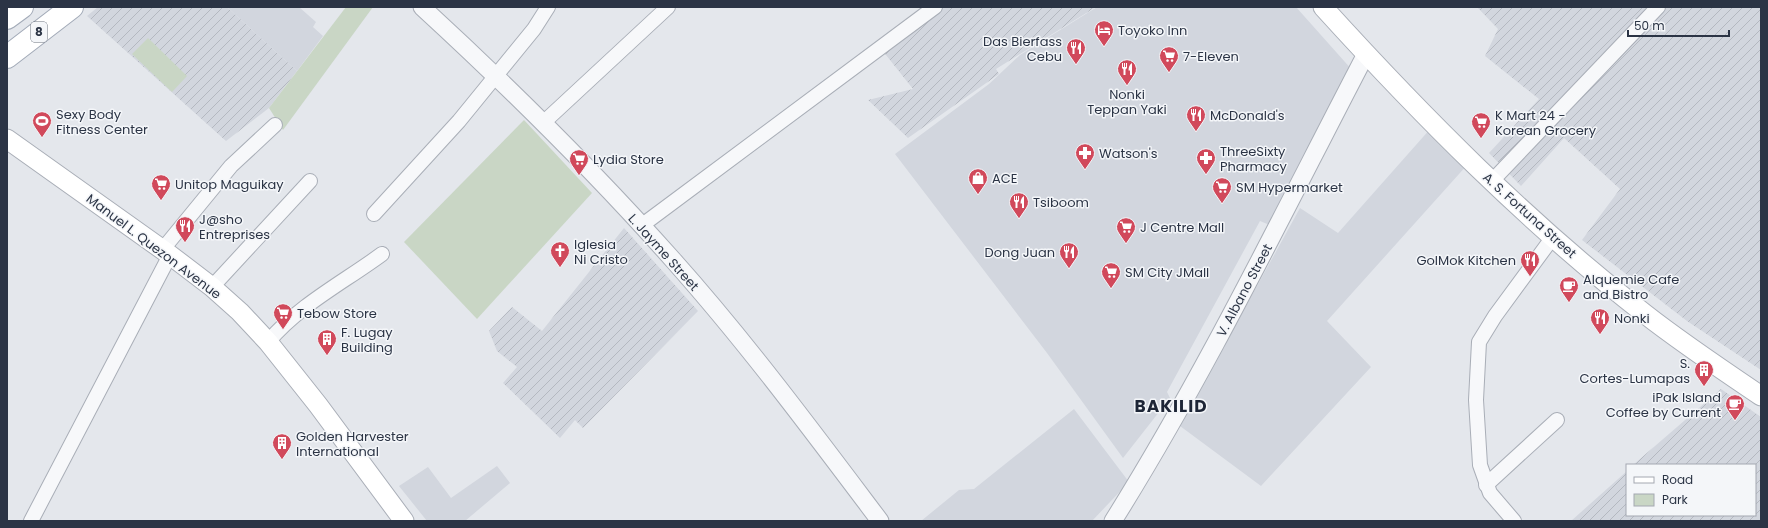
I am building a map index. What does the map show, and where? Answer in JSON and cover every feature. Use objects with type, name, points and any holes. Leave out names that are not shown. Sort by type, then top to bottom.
[{"type":"main road","name":"8","points":[[7,18],[22,7]]},
{"type":"main road","name":"8","points":[[7,38],[48,7]]},
{"type":"main road","name":"8","points":[[7,57],[72,7]]},
{"type":"main road","name":"A. S. Fortuna Street","points":[[1323,7],[1366,54],[1492,181],[1553,238],[1644,314],[1710,362],[1761,396]]},
{"type":"main road","name":"Manuel L. Quezon Avenue","points":[[7,139],[167,252],[212,287],[240,312],[268,342],[404,521]]},
{"type":"street","name":"L. Jayme Street","points":[[422,7],[495,75],[543,123],[673,260],[734,332],[880,521]]},
{"type":"street","points":[[374,214],[459,121],[534,29],[548,7]]},
{"type":"street","points":[[543,123],[668,7]]},
{"type":"street","points":[[641,226],[935,7]]},
{"type":"street","points":[[1492,181],[1658,7]]},
{"type":"street","name":"V. Albano Street","points":[[1113,521],[1149,464],[1186,398],[1366,54]]},
{"type":"street","points":[[31,521],[167,252],[231,166],[275,125]]},
{"type":"street","points":[[212,287],[310,181]]},
{"type":"street","points":[[1514,521],[1490,493],[1480,465],[1476,400],[1479,342],[1495,316],[1553,238]]},
{"type":"street","points":[[268,342],[277,331],[329,289],[382,254]]},
{"type":"street","points":[[1486,485],[1557,420]]},
{"type":"shaded area","points":[[98,7],[227,7],[297,71],[269,108],[226,141],[87,16]]},
{"type":"shaded area","points":[[227,7],[299,7],[316,22],[313,27],[323,36],[297,71]]},
{"type":"shaded area","points":[[941,7],[1096,7],[996,69],[999,74],[908,138],[868,100],[913,89],[882,50]]},
{"type":"shaded area","name":"SM City JMall","points":[[1097,7],[1296,7],[1353,71],[1272,226],[1260,221],[1167,392],[1170,398],[1123,458],[1047,353],[895,154],[989,84],[1020,55]]},
{"type":"shaded area","points":[[1477,7],[1761,7],[1761,370],[1687,321],[1582,240],[1620,189],[1564,138],[1521,186],[1489,153],[1539,99],[1485,56],[1498,29]]},
{"type":"shaded area","points":[[1431,128],[1468,164],[1327,321],[1371,367],[1261,486],[1180,426],[1300,208],[1338,233]]},
{"type":"shaded area","points":[[624,228],[698,311],[583,428],[575,420],[560,438],[503,383],[517,367],[497,351],[489,331],[512,307],[542,331]]},
{"type":"shaded area","points":[[1721,389],[1761,417],[1761,521],[1571,521],[1626,472],[1626,516],[1756,516],[1756,464],[1634,464]]},
{"type":"shaded area","points":[[1074,409],[1129,482],[1092,521],[921,521],[959,490],[974,489]]},
{"type":"shaded area","points":[[497,466],[510,483],[465,521],[427,521],[399,486],[428,467],[451,498]]},
{"type":"green space","points":[[346,7],[373,7],[283,130],[269,108]]},
{"type":"green space","points":[[148,38],[187,76],[172,92],[132,54]]},
{"type":"green space","points":[[524,120],[592,193],[477,319],[404,242]]},
{"type":"place","name":"Toyoko Inn","points":[[1104,47]]},
{"type":"place","name":"Das Bierfass Cebu","points":[[1076,65]]},
{"type":"place","name":"7-Eleven","points":[[1169,73]]},
{"type":"place","name":"Nonki Teppan Yaki","points":[[1127,86]]},
{"type":"place","name":"McDonald's","points":[[1196,132]]},
{"type":"place","name":"Sexy Body Fitness Center","points":[[42,138]]},
{"type":"place","name":"K Mart 24 - Korean Grocery","points":[[1481,139]]},
{"type":"place","name":"Watson's","points":[[1085,170]]},
{"type":"place","name":"ThreeSixty Pharmacy","points":[[1206,175]]},
{"type":"place","name":"Lydia Store","points":[[579,176]]},
{"type":"place","name":"ACE","points":[[978,195]]},
{"type":"place","name":"Unitop Maguikay","points":[[161,201]]},
{"type":"place","name":"SM Hypermarket","points":[[1222,204]]},
{"type":"place","name":"Tsiboom","points":[[1019,219]]},
{"type":"place","name":"J@sho Entreprises","points":[[185,243]]},
{"type":"place","name":"J Centre Mall","points":[[1126,244]]},
{"type":"place","name":"Iglesia Ni Cristo","points":[[560,268]]},
{"type":"place","name":"Dong Juan","points":[[1069,269]]},
{"type":"place","name":"GolMok Kitchen","points":[[1530,277]]},
{"type":"place","name":"SM City JMall","points":[[1111,289]]},
{"type":"place","name":"Alquemie Cafe and Bistro","points":[[1569,303]]},
{"type":"place","name":"Tebow Store","points":[[283,330]]},
{"type":"place","name":"Nonki","points":[[1600,335]]},
{"type":"place","name":"F. Lugay Building","points":[[327,356]]},
{"type":"place","name":"S. Cortes-Lumapas","points":[[1704,387]]},
{"type":"place","name":"iPak Island Coffee by Current","points":[[1735,421]]},
{"type":"place","name":"Golden Harvester International","points":[[282,460]]},
{"type":"district","name":"BAKILID","points":[[1171,406]]}]
